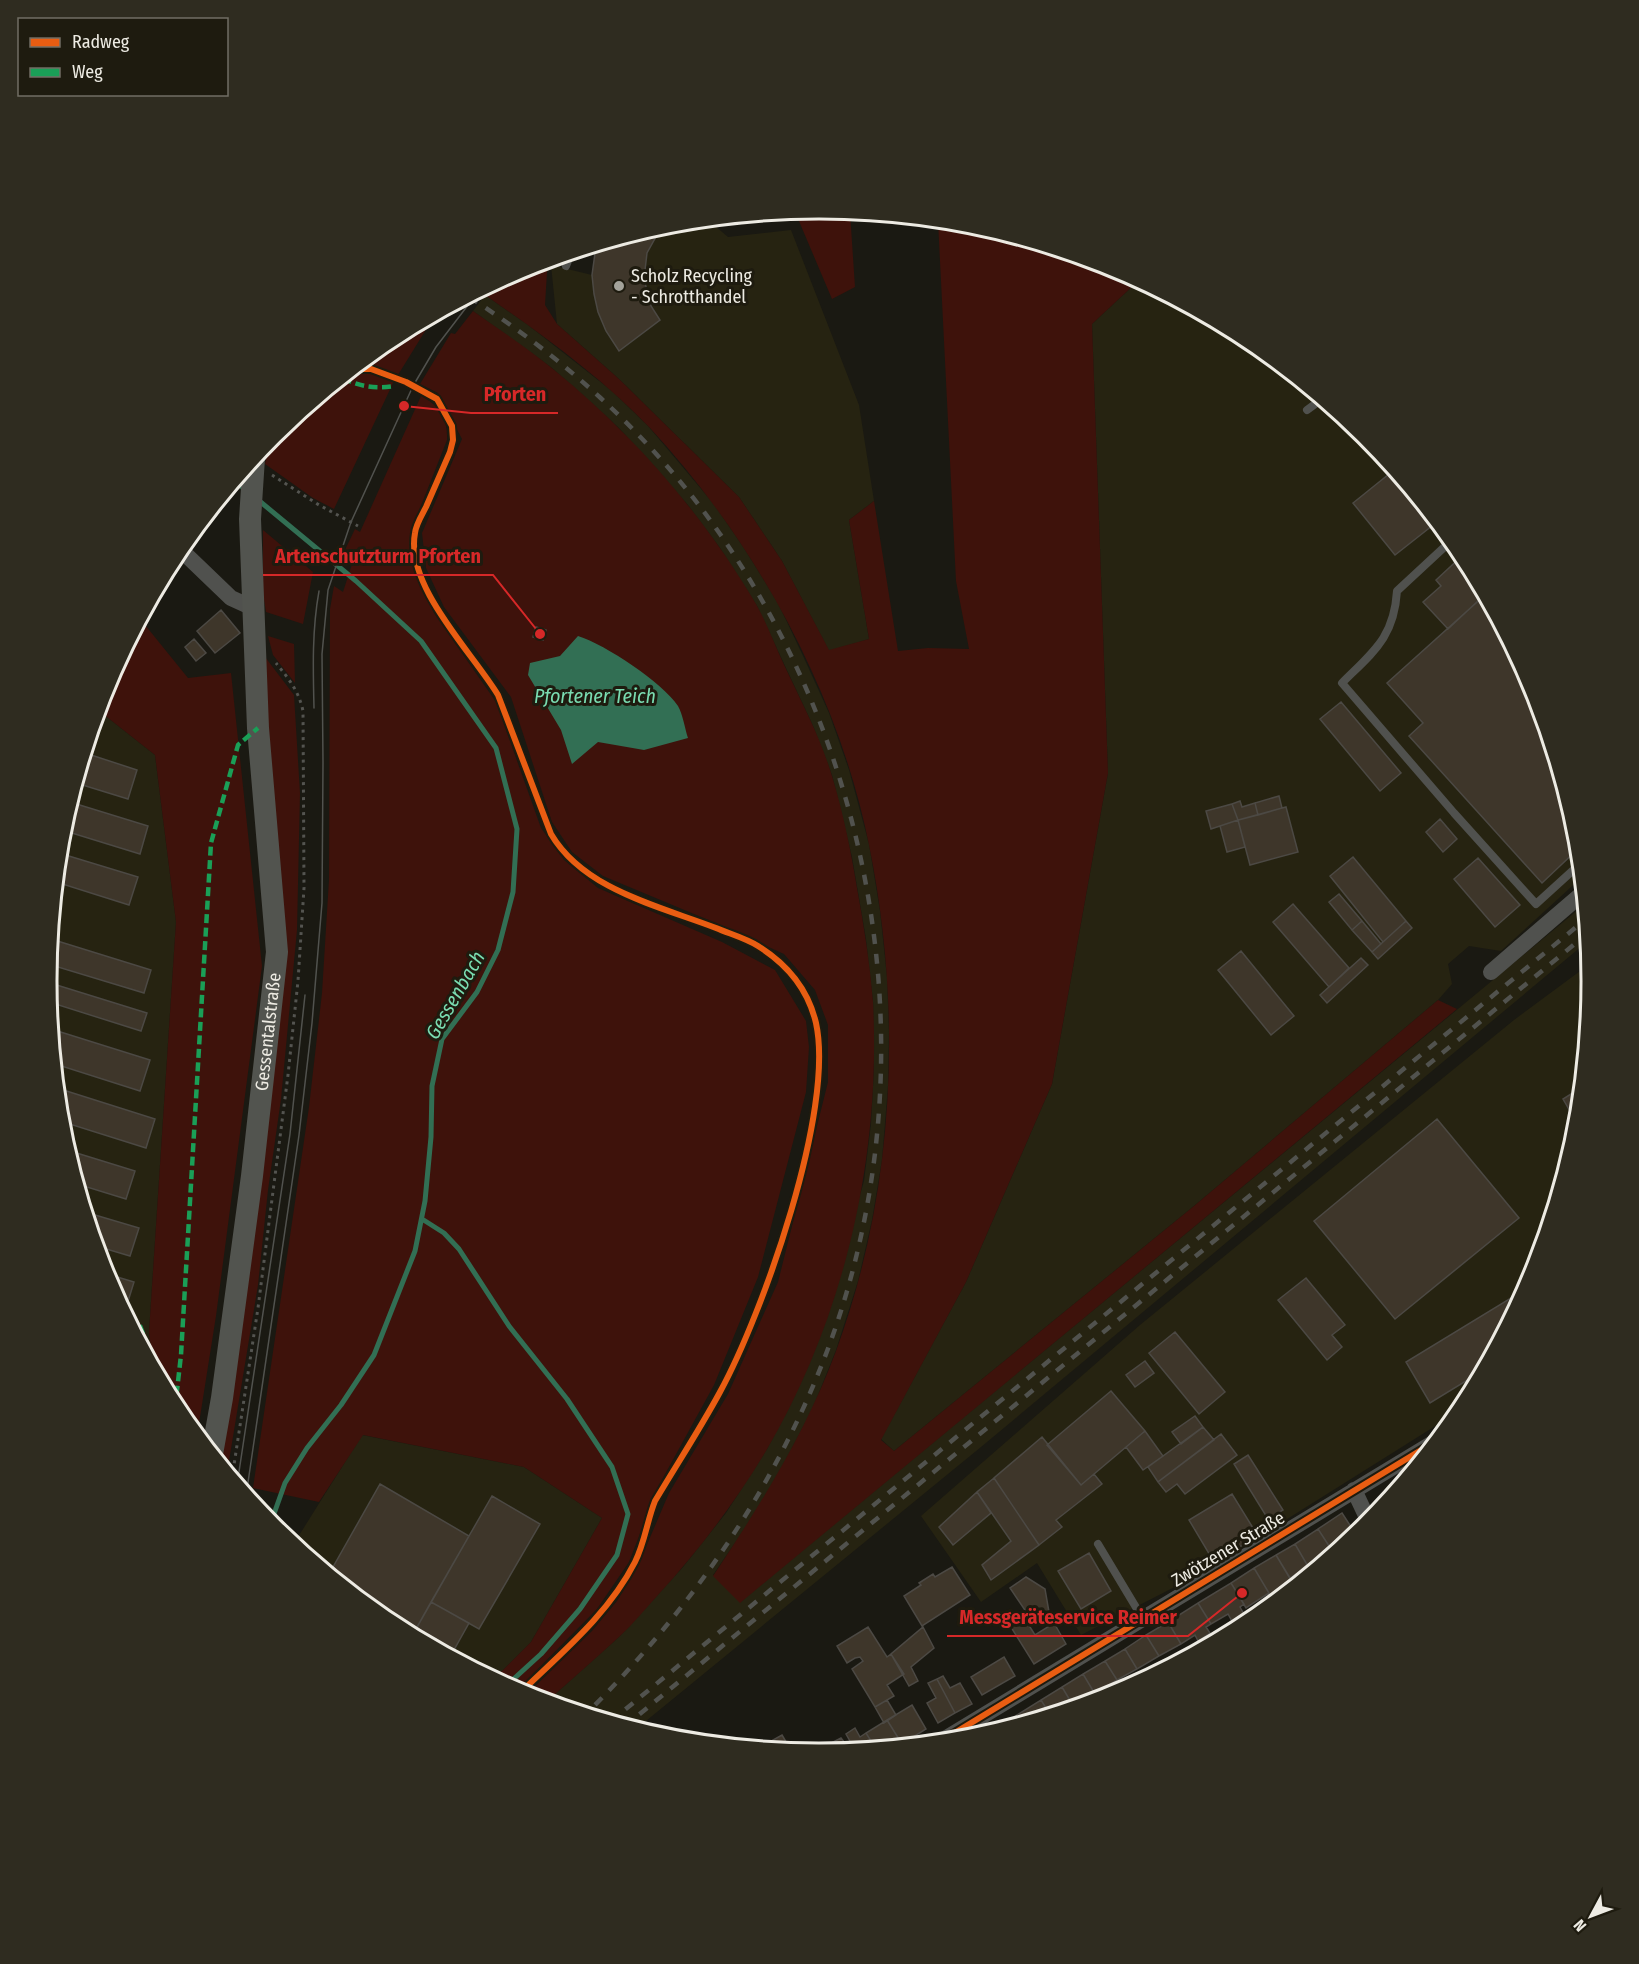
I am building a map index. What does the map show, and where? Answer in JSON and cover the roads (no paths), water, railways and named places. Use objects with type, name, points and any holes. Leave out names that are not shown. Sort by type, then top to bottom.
[{"type":"main road","name":"Gessentalstraße","points":[[214,1444],[250,1188],[277,952],[258,728],[253,608],[250,519],[259,468]]},
{"type":"street","points":[[187,556],[231,598],[253,608]]},
{"type":"street","points":[[1491,972],[1577,898]]},
{"type":"street","name":"Zwötzener Straße","points":[[956,1732],[1421,1450]]},
{"type":"street","points":[[1354,1490],[1365,1514]]},
{"type":"lane","points":[[1308,410],[1316,404]]},
{"type":"lane","points":[[1445,547],[1397,591],[1396,612],[1390,629],[1380,645],[1342,683],[1536,904],[1573,870]]},
{"type":"lane","points":[[1098,1544],[1143,1618]]},
{"type":"water","name":"Pfortener Teich","points":[[578,636],[618,656],[660,686],[678,706],[688,738],[644,750],[598,742],[572,764],[561,730],[528,675],[530,663],[560,656]]},
{"type":"waterway","name":"Gessenbach","points":[[241,486],[246,490]]},
{"type":"waterway","name":"Gessenbach","points":[[257,499],[356,581],[421,641],[496,748],[517,829],[513,892],[498,950],[477,992],[442,1039],[432,1086],[431,1137],[425,1201],[415,1251],[374,1355],[341,1405],[307,1448],[285,1483],[274,1514]]},
{"type":"waterway","points":[[422,1219],[444,1233],[459,1249],[509,1326],[567,1399],[612,1467],[628,1514],[617,1555],[580,1609],[541,1654],[513,1680]]},
{"type":"tram line","points":[[247,1486],[299,1135],[312,1023],[322,903],[322,654],[328,590],[351,522],[413,386],[436,347],[467,306]]},
{"type":"tram line","points":[[314,708],[314,635],[319,591]]},
{"type":"tram line","points":[[238,1475],[290,1134],[305,995]]},
{"type":"railway","points":[[476,301],[540,347],[606,403],[667,466],[720,534],[776,625],[820,722],[852,823],[873,926],[881,1032],[877,1138],[859,1243],[829,1346],[784,1448],[757,1497],[727,1544],[661,1633],[591,1709]]},
{"type":"railway","points":[[616,1717],[1579,925]]},
{"type":"railway","points":[[631,1721],[1580,939]]},
{"type":"place","name":"Scholz Recycling - Schrotthandel","points":[[619,286]]},
{"type":"place","name":"Pforten","points":[[404,406]]},
{"type":"place","name":"Artenschutzturm Pforten","points":[[540,634]]},
{"type":"place","name":"Messgeräteservice Reimer","points":[[1242,1593]]}]
